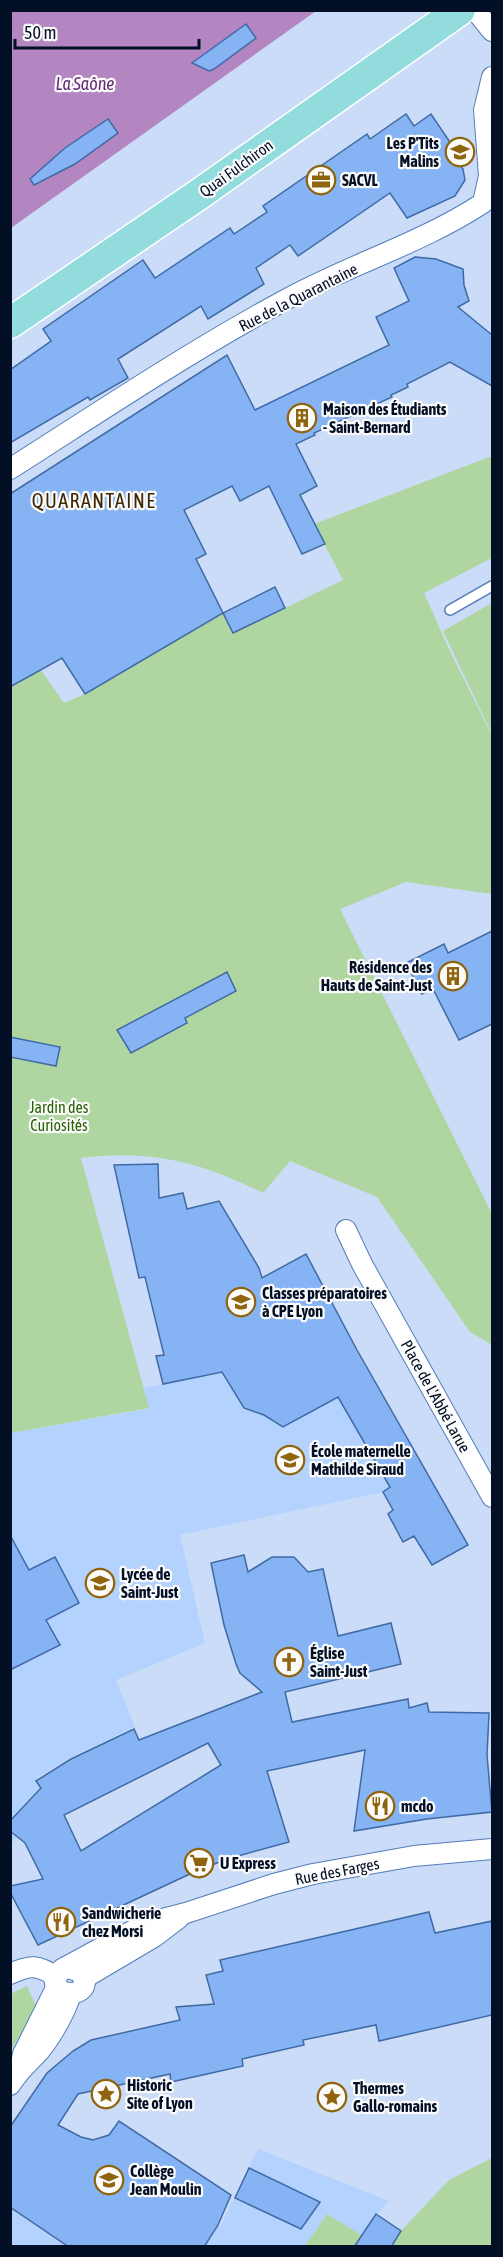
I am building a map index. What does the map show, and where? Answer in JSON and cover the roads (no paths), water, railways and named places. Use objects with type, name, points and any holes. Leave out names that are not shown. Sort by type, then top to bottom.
[{"type":"main road","name":"Quai Fulchiron","points":[[10,323],[459,12]]},
{"type":"street","points":[[459,12],[492,31]]},
{"type":"street","name":"Rue de la Quarantaine","points":[[10,469],[142,385],[288,298],[454,222],[483,203],[489,176],[484,111],[492,77]]},
{"type":"street","name":"Place de L'Abbé Larue","points":[[346,1230],[362,1264],[492,1497]]},
{"type":"street","name":"Rue des Farges","points":[[63,1981],[147,1923],[186,1913],[266,1886],[313,1874],[414,1856],[492,1849]]},
{"type":"street","name":"Rue des Farges","points":[[63,1981],[79,1971],[83,1979],[154,1937],[186,1913]]},
{"type":"street","points":[[10,1974],[38,1966],[63,1981],[22,2054],[15,2077]]},
{"type":"lane","points":[[450,610],[492,586]]},
{"type":"water","name":"La Saône","points":[[11,11],[316,11],[11,228]]},
{"type":"place","name":"Les P'Tits Malins","points":[[460,152]]},
{"type":"place","name":"SACVL","points":[[321,180]]},
{"type":"place","name":"Maison des Étudiants - Saint-Bernard","points":[[302,418]]},
{"type":"place","name":"Résidence des Hauts de Saint-Just","points":[[453,976]]},
{"type":"place","name":"Classes préparatoires à CPE Lyon","points":[[241,1302]]},
{"type":"place","name":"École maternelle Mathilde Siraud","points":[[290,1460]]},
{"type":"place","name":"Lycée de Saint-Just","points":[[100,1583]]},
{"type":"place","name":"Église Saint-Just","points":[[289,1662]]},
{"type":"place","name":"mcdo","points":[[380,1806]]},
{"type":"place","name":"U Express","points":[[199,1863]]},
{"type":"place","name":"Sandwicherie chez Morsi","points":[[61,1922]]},
{"type":"place","name":"Historic Site of Lyon","points":[[106,2094]]},
{"type":"place","name":"Thermes Gallo-romains","points":[[332,2097]]},
{"type":"place","name":"Collège Jean Moulin","points":[[109,2180]]},
{"type":"district","name":"QUARANTAINE","points":[[94,501]]},
{"type":"park label","name":"Jardin des Curiosités","points":[[59,1116]]}]
